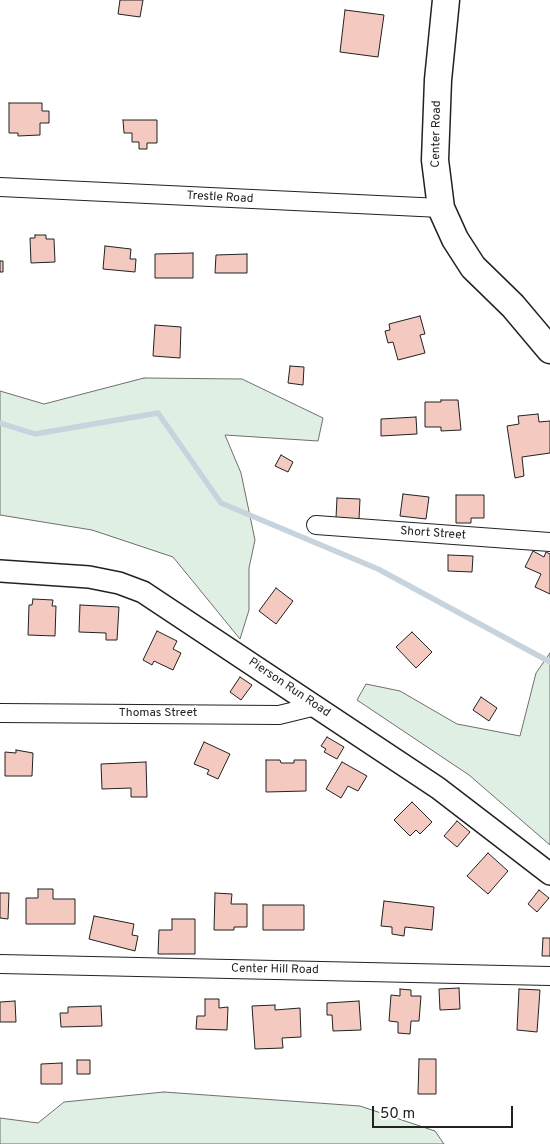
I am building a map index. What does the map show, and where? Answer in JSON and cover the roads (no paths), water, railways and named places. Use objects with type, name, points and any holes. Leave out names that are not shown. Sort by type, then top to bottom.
[{"type":"main road","name":"Center Road","points":[[446,0],[438,80],[435,160],[441,208],[455,239],[473,267],[513,306],[550,350]]},
{"type":"street","name":"Trestle Road","points":[[0,187],[441,208]]},
{"type":"street","name":"Short Street","points":[[316,525],[550,542]]},
{"type":"street","name":"Pierson Run Road","points":[[0,571],[89,577],[119,583],[143,592],[438,788],[550,874]]},
{"type":"street","name":"Thomas Street","points":[[0,712],[279,715],[316,706]]},
{"type":"street","name":"Center Hill Road","points":[[0,964],[550,976]]},
{"type":"waterway","points":[[0,423],[35,434],[158,413],[221,503],[378,569],[550,662]]}]
